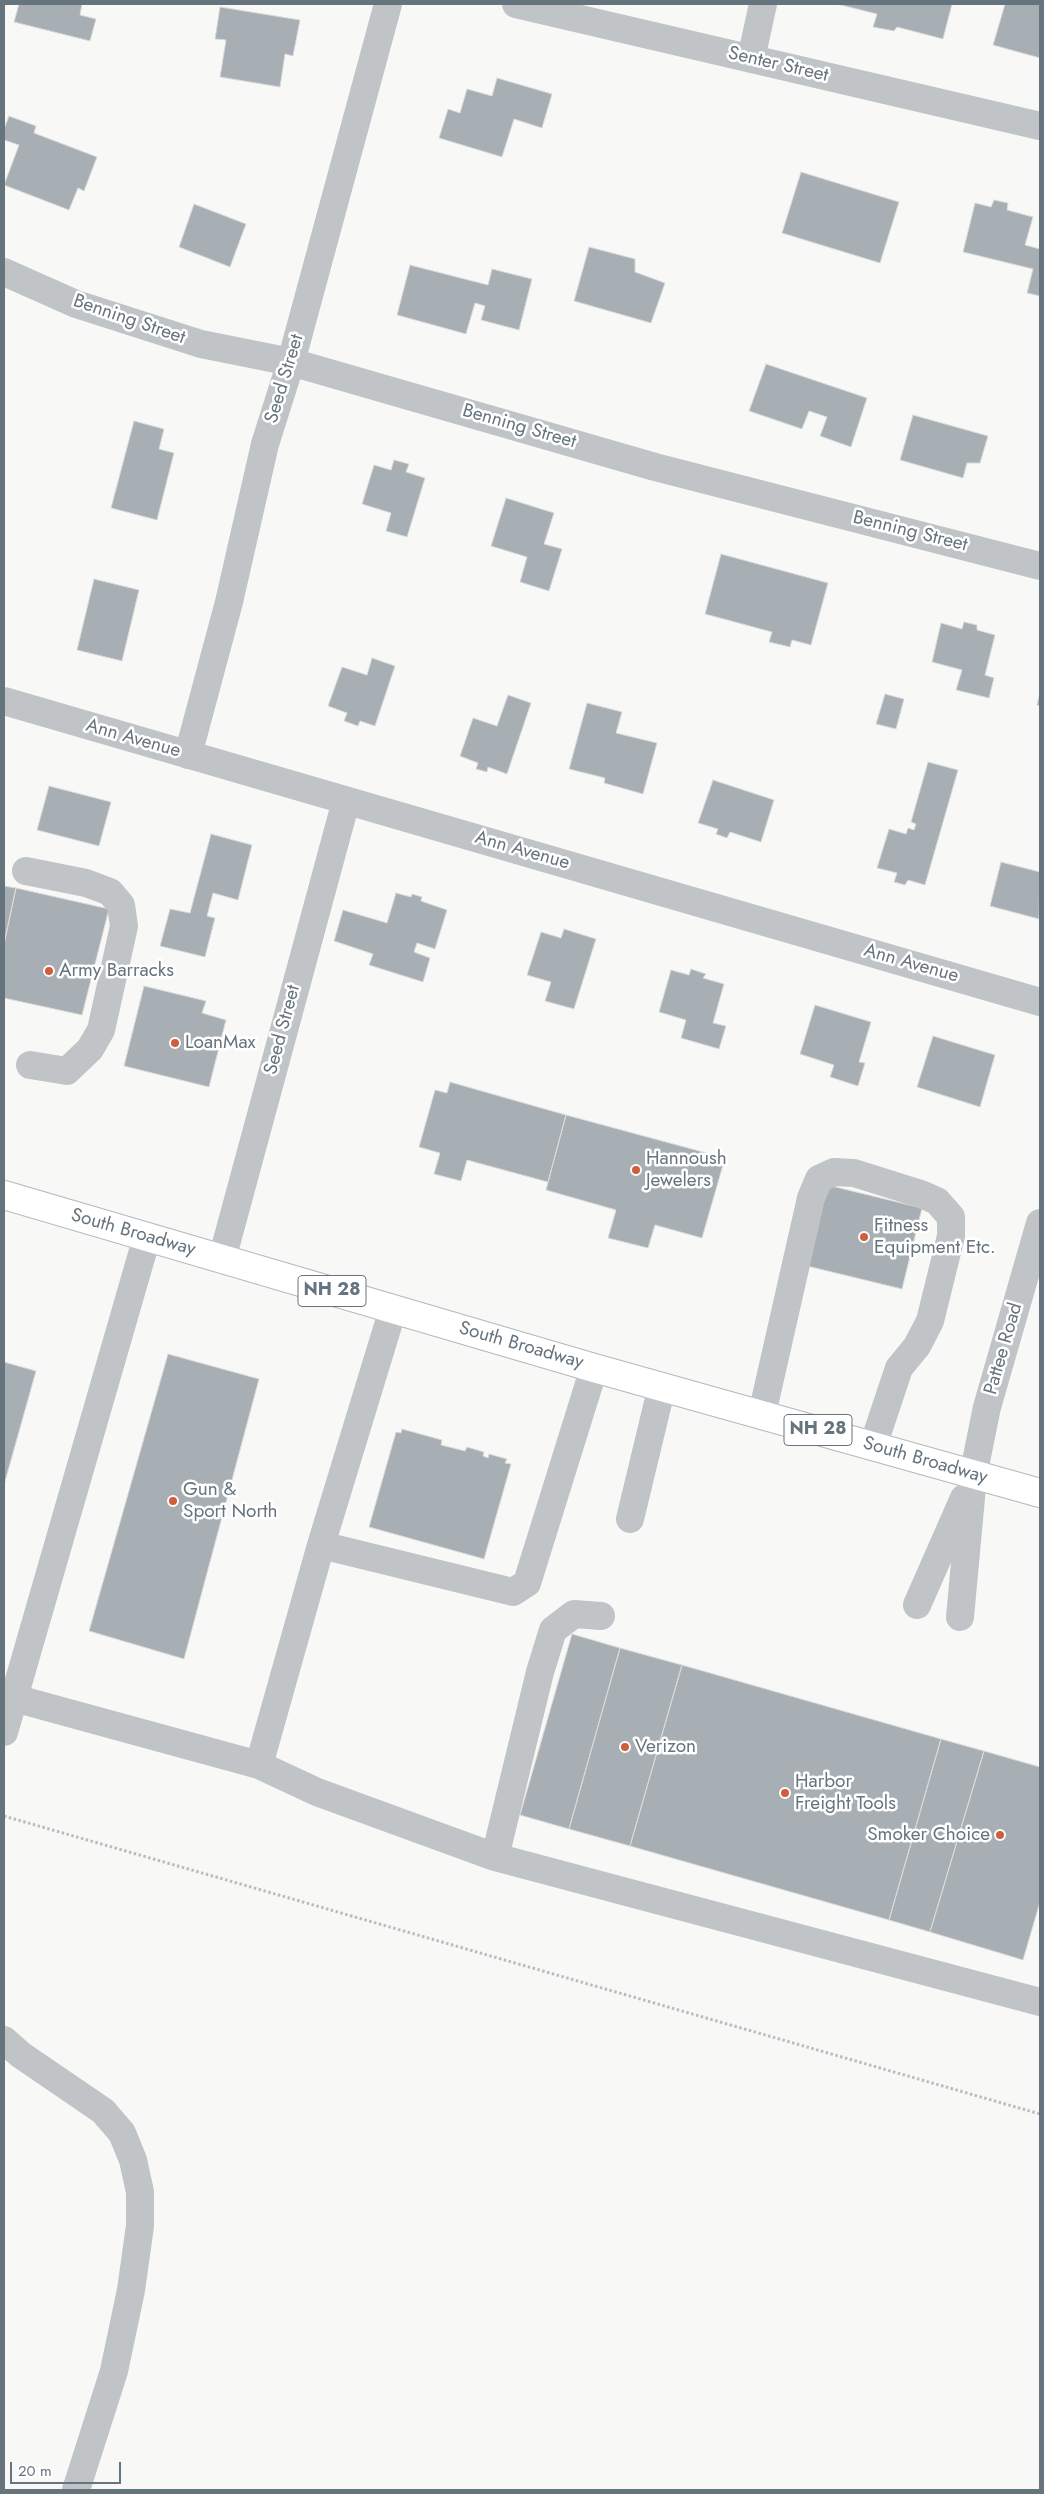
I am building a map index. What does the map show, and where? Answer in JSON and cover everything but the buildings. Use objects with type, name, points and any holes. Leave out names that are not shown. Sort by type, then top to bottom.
[{"type":"main road","name":"South Broadway","points":[[4,1195],[594,1368],[762,1414],[973,1476],[1040,1493]]},
{"type":"street","name":"Seed Street","points":[[188,755],[229,602],[265,444],[291,362],[388,4]]},
{"type":"street","name":"Senter Street","points":[[516,4],[1040,126]]},
{"type":"street","points":[[751,59],[763,4]]},
{"type":"street","name":"Benning Street","points":[[4,272],[76,304],[201,344],[291,362],[655,467],[1040,566]]},
{"type":"street","name":"Ann Avenue","points":[[4,701],[1040,1002]]},
{"type":"street","name":"Seed Street","points":[[222,1259],[346,801]]},
{"type":"street","points":[[26,871],[86,884],[110,892],[121,905],[124,926],[101,1030],[90,1049],[67,1071],[30,1065]]},
{"type":"street","points":[[762,1414],[811,1198],[819,1178],[834,1172],[854,1173],[921,1194],[937,1201],[951,1217],[950,1236],[930,1321],[917,1346],[899,1368],[873,1446]]},
{"type":"street","name":"Pattee Road","points":[[973,1476],[987,1407],[1040,1223]]},
{"type":"street","points":[[4,1732],[148,1237]]},
{"type":"street","points":[[259,1765],[321,1545],[393,1309]]},
{"type":"street","points":[[321,1545],[513,1592],[527,1583],[594,1368]]},
{"type":"street","points":[[630,1519],[662,1386]]},
{"type":"street","points":[[917,1605],[973,1476]]},
{"type":"street","points":[[960,1617],[973,1476]]},
{"type":"street","points":[[494,1857],[540,1672],[554,1630],[574,1614],[601,1616]]},
{"type":"street","points":[[14,1698],[259,1765],[317,1792],[494,1857],[1040,2002]]},
{"type":"street","points":[[4,2040],[21,2055],[102,2111],[122,2133],[134,2160],[140,2192],[140,2226],[132,2281],[114,2371],[76,2490]]},
{"type":"path","points":[[4,1816],[1040,2114]]},
{"type":"place","name":"Army Barracks","points":[[49,971]]},
{"type":"place","name":"LoanMax","points":[[175,1043]]},
{"type":"place","name":"Hannoush Jewelers","points":[[636,1170]]},
{"type":"place","name":"Fitness Equipment Etc.","points":[[864,1237]]},
{"type":"place","name":"Gun & Sport North","points":[[173,1501]]},
{"type":"place","name":"Verizon","points":[[625,1747]]},
{"type":"place","name":"Harbor Freight Tools","points":[[785,1793]]},
{"type":"place","name":"Smoker Choice","points":[[1000,1835]]}]
